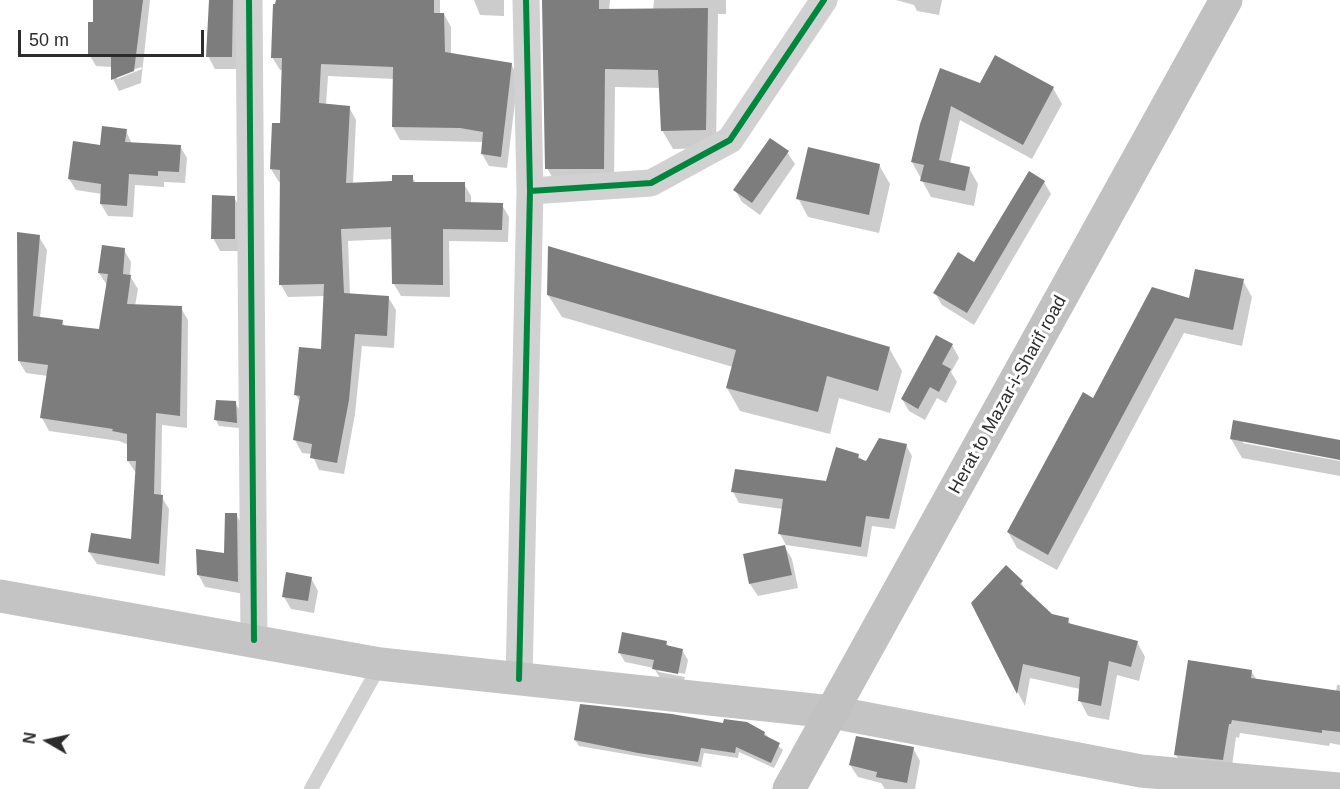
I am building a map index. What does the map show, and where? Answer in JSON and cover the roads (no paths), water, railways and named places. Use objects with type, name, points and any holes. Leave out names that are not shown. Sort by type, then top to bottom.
[{"type":"highway","name":"Herat to Mazar-i-Sharif road","points":[[789,789],[1226,0]]},
{"type":"main road","points":[[0,596],[380,664],[832,712],[1142,771],[1340,789]]},
{"type":"street","points":[[249,0],[254,640]]},
{"type":"street","points":[[519,679],[530,190],[526,0]]},
{"type":"street","points":[[530,190],[651,183],[730,140],[814,7]]},
{"type":"lane","points":[[311,789],[380,664]]}]
